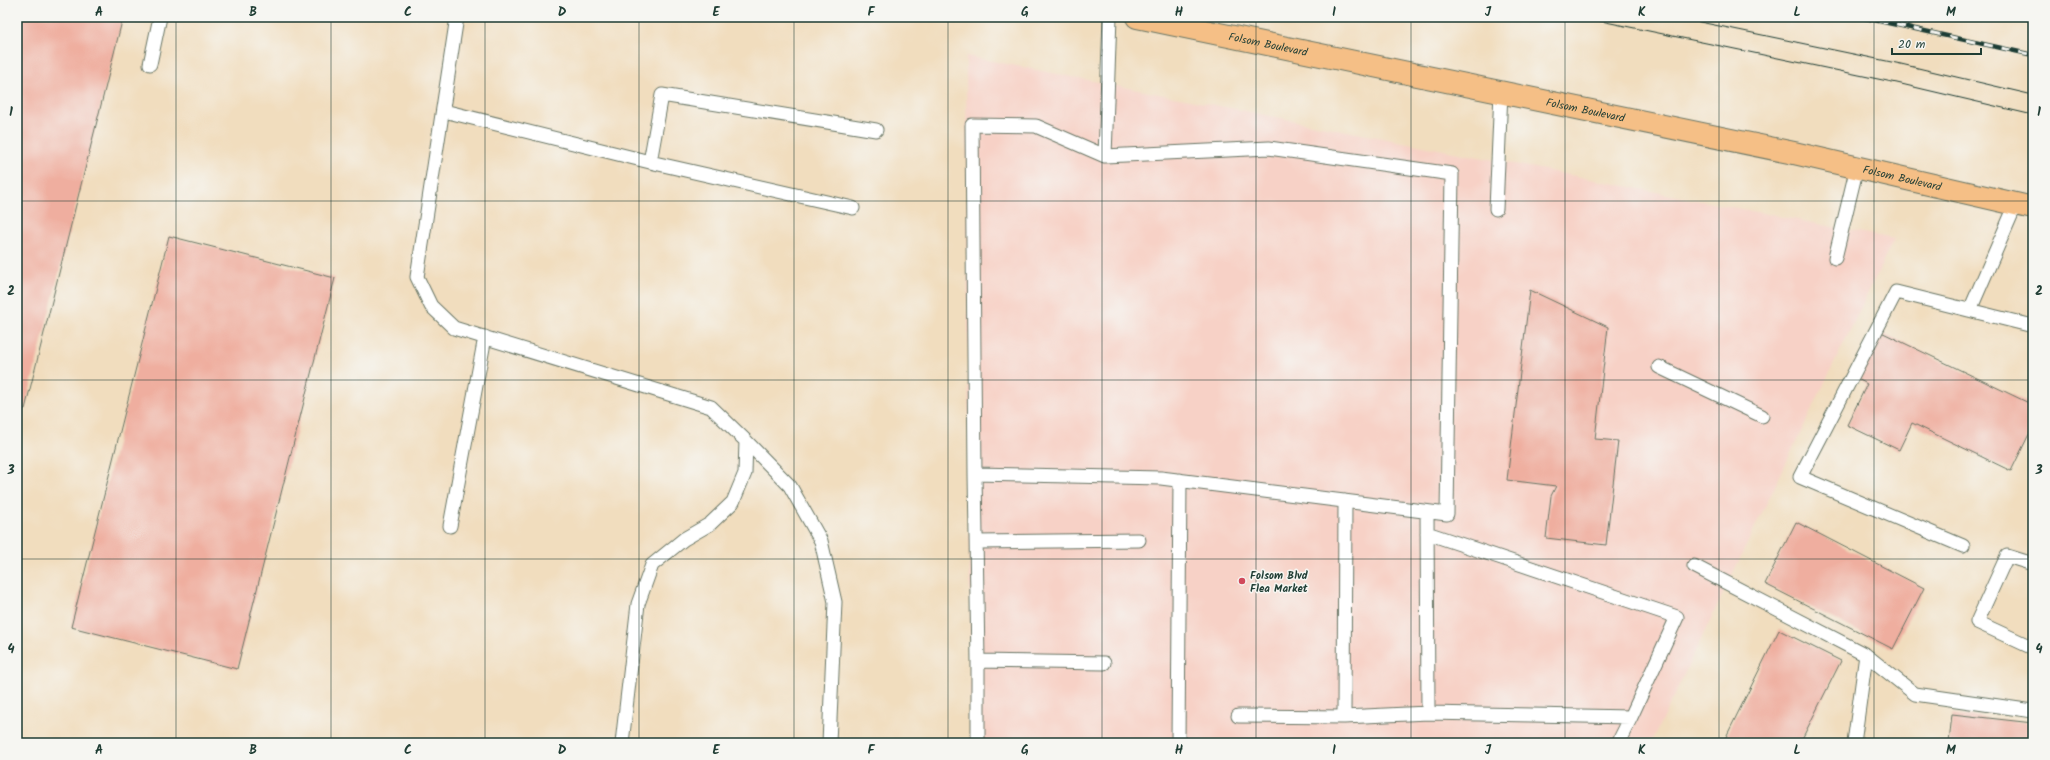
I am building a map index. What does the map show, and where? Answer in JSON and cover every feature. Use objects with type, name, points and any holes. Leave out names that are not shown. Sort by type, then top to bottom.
[{"type":"main road","name":"Folsom Boulevard","points":[[1137,17],[1794,153],[2024,206]]},
{"type":"lane","points":[[150,64],[160,17]]},
{"type":"lane","points":[[457,17],[444,111],[417,277],[431,306],[454,328],[711,407],[790,486],[821,541],[835,602],[829,743]]},
{"type":"lane","points":[[1105,156],[1110,17]]},
{"type":"lane","points":[[1496,209],[1501,92]]},
{"type":"lane","points":[[650,162],[662,95],[876,130]]},
{"type":"lane","points":[[444,111],[650,162],[853,208]]},
{"type":"lane","points":[[975,474],[1160,478],[1447,514],[1452,174],[1269,148],[1105,156],[1036,126],[972,125],[975,474],[977,542],[978,743]]},
{"type":"lane","points":[[1835,258],[1857,167]]},
{"type":"lane","points":[[1970,310],[2024,206]]},
{"type":"lane","points":[[1962,546],[1800,476],[1896,292],[2033,326]]},
{"type":"lane","points":[[450,526],[485,337]]},
{"type":"lane","points":[[1659,367],[1762,416]]},
{"type":"lane","points":[[622,743],[638,604],[652,565],[684,539],[710,524],[733,502],[745,473],[746,441]]},
{"type":"lane","points":[[1178,743],[1180,480]]},
{"type":"lane","points":[[1344,717],[1345,501]]},
{"type":"lane","points":[[1427,512],[1428,713]]},
{"type":"lane","points":[[1426,533],[1677,618],[1618,743]]},
{"type":"lane","points":[[977,542],[1139,540]]},
{"type":"lane","points":[[2033,564],[2008,556],[1977,622],[2033,648]]},
{"type":"lane","points":[[1694,566],[1866,655],[1915,694],[2033,711]]},
{"type":"lane","points":[[1854,743],[1866,655]]},
{"type":"lane","points":[[978,661],[1104,663]]},
{"type":"lane","points":[[1238,716],[1344,717],[1428,713],[1631,716]]},
{"type":"shaded area","points":[[966,56],[1894,239],[1651,743],[971,743]]},
{"type":"building","points":[[17,17],[123,17],[25,409],[17,407]]},
{"type":"building","points":[[169,236],[335,278],[237,669],[71,627]]},
{"type":"building","points":[[1530,290],[1608,327],[1595,439],[1618,441],[1606,545],[1546,538],[1551,496],[1556,486],[1507,480]]},
{"type":"building","points":[[1879,331],[2033,405],[2033,426],[2011,471],[1912,423],[1899,450],[1847,425],[1867,384],[1856,378]]},
{"type":"building","points":[[1796,522],[1924,588],[1893,649],[1765,584]]},
{"type":"building","points":[[1779,630],[1841,661],[1800,743],[1723,743]]},
{"type":"building","points":[[1952,714],[2033,723],[2033,743],[1949,743]]},
{"type":"tram line","points":[[1582,17],[1897,83],[2033,115]]},
{"type":"tram line","points":[[1676,17],[1901,64],[2033,95]]},
{"type":"railway","points":[[1861,17],[2033,55]]},
{"type":"place","name":"Folsom Blvd Flea Market","points":[[1242,581]]}]
